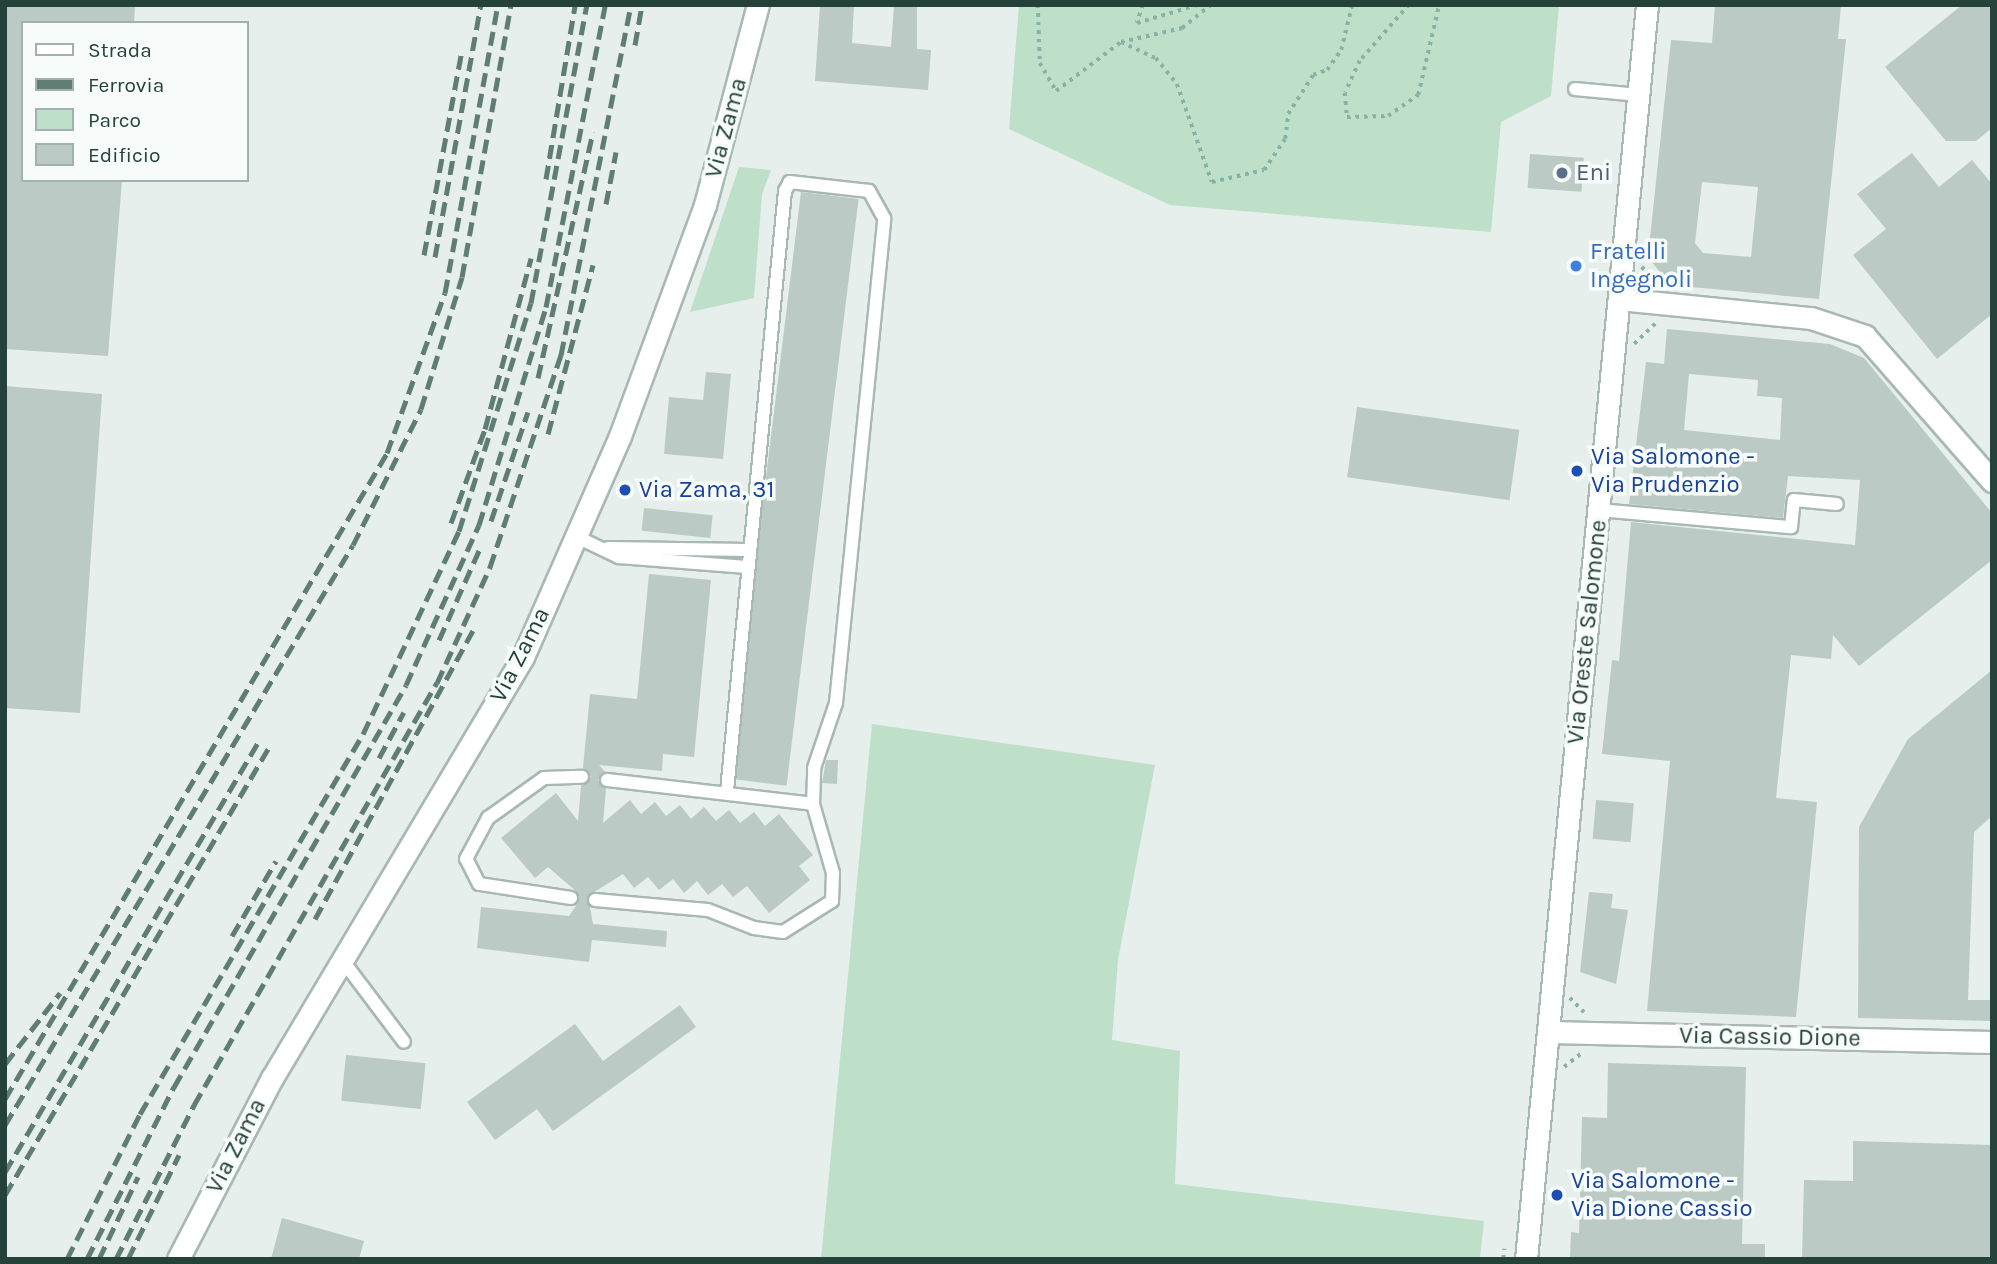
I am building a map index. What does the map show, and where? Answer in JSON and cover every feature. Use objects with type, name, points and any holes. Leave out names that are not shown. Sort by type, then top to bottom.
[{"type":"street","name":"Via Zama","points":[[178,1259],[272,1078],[523,657],[577,537],[705,205],[758,5]]},
{"type":"street","name":"Via Oreste Salomone","points":[[1526,1259],[1647,5]]},
{"type":"street","points":[[1619,299],[1811,318],[1852,330],[1880,346],[1992,481]]},
{"type":"street","name":"Via Cassio Dione","points":[[1548,1032],[1992,1042]]},
{"type":"lane","points":[[1576,89],[1639,95]]},
{"type":"lane","points":[[595,900],[708,910],[754,928],[783,932],[832,901],[833,873],[813,804],[814,768],[836,703],[884,219],[869,191],[790,182],[785,191],[727,791]]},
{"type":"lane","points":[[1598,510],[1791,527],[1794,500],[1837,504]]},
{"type":"lane","points":[[577,537],[608,548],[749,550]]},
{"type":"lane","points":[[608,548],[619,557],[747,567]]},
{"type":"lane","points":[[570,898],[479,884],[466,859],[488,818],[544,778],[582,777]]},
{"type":"lane","points":[[607,780],[727,791],[813,804]]},
{"type":"lane","points":[[343,961],[404,1042]]},
{"type":"path","points":[[1038,5],[1040,63],[1056,91],[1121,42],[1182,27],[1210,5]]},
{"type":"path","points":[[1143,5],[1137,23],[1197,5]]},
{"type":"path","points":[[1121,42],[1156,58],[1177,84],[1212,182],[1264,170],[1284,139],[1288,114],[1313,75],[1327,70],[1341,50],[1352,5]]},
{"type":"path","points":[[1409,5],[1354,70],[1345,93],[1347,117],[1388,116],[1418,95],[1439,5]]},
{"type":"path","points":[[1503,1259],[1504,1249]]},
{"type":"green space","points":[[1019,5],[1559,5],[1551,96],[1501,122],[1491,232],[1170,205],[1009,129]]},
{"type":"green space","points":[[739,167],[771,170],[762,194],[754,298],[690,312]]},
{"type":"green space","points":[[872,724],[1155,765],[1118,960],[1112,1040],[1180,1051],[1175,1184],[1484,1221],[1480,1259],[821,1259]]},
{"type":"building","points":[[5,5],[135,5],[134,21],[21,21],[21,182],[122,182],[108,356],[5,349]]},
{"type":"building","points":[[820,5],[854,5],[852,43],[891,47],[894,5],[917,5],[917,49],[931,50],[928,90],[815,81]]},
{"type":"building","points":[[1715,5],[1841,5],[1838,39],[1846,39],[1819,299],[1670,285],[1648,257],[1671,40],[1712,43]],"holes":[[[1702,182],[1758,187],[1751,257],[1703,253],[1695,243]]]},
{"type":"building","points":[[1962,5],[1992,5],[1992,128],[1976,141],[1946,141],[1885,67]]},
{"type":"building","points":[[1912,153],[1939,187],[1972,160],[1992,184],[1992,314],[1937,359],[1853,255],[1886,229],[1857,194]]},
{"type":"building","points":[[1530,154],[1584,158],[1581,192],[1528,188]]},
{"type":"building","points":[[801,192],[859,199],[787,786],[729,779]]},
{"type":"building","points":[[1667,329],[1830,344],[1864,358],[1992,513],[1992,560],[1859,666],[1833,635],[1831,659],[1791,655],[1776,798],[1817,802],[1796,1017],[1647,1011],[1670,761],[1602,754],[1612,660],[1619,661],[1631,522],[1855,545],[1860,480],[1788,476],[1783,518],[1629,504],[1646,362],[1664,364]],"holes":[[[1689,374],[1758,380],[1757,396],[1782,398],[1780,440],[1684,430]]]},
{"type":"building","points":[[706,372],[731,374],[723,459],[664,454],[669,397],[703,400]]},
{"type":"building","points":[[5,386],[102,394],[80,713],[5,708]]},
{"type":"building","points":[[1357,407],[1519,430],[1510,500],[1347,477]]},
{"type":"building","points":[[644,508],[713,515],[710,538],[642,531]]},
{"type":"building","points":[[649,574],[711,580],[694,757],[663,754],[662,771],[599,765],[605,772],[598,780],[606,789],[603,823],[630,800],[641,814],[655,802],[666,816],[680,805],[691,819],[704,807],[716,821],[729,810],[740,823],[754,812],[765,826],[779,814],[813,855],[799,866],[810,880],[769,913],[747,886],[733,897],[722,884],[708,895],[697,881],[684,893],[673,879],[659,890],[648,877],[634,888],[623,874],[588,896],[593,924],[667,931],[666,947],[592,940],[589,962],[477,948],[481,907],[569,916],[578,903],[577,892],[548,867],[535,878],[501,838],[556,793],[578,821],[581,786],[591,777],[583,768],[590,694],[637,699]]},
{"type":"building","points":[[1992,670],[1992,816],[1974,832],[1968,1000],[1992,1000],[1992,1021],[1858,1018],[1859,827],[1908,739]]},
{"type":"building","points":[[826,760],[838,760],[837,784],[822,783]]},
{"type":"building","points":[[1596,800],[1634,803],[1630,842],[1593,839]]},
{"type":"building","points":[[1589,892],[1613,894],[1611,908],[1628,910],[1616,984],[1580,972]]},
{"type":"building","points":[[680,1005],[696,1027],[553,1131],[537,1109],[495,1140],[467,1102],[575,1024],[603,1061]]},
{"type":"building","points":[[346,1055],[426,1063],[421,1109],[341,1101]]},
{"type":"building","points":[[1608,1063],[1746,1067],[1742,1244],[1765,1244],[1765,1259],[1570,1259],[1571,1232],[1579,1233],[1582,1117],[1607,1118]]},
{"type":"building","points":[[1853,1141],[1992,1145],[1992,1259],[1802,1259],[1804,1180],[1853,1181]]},
{"type":"building","points":[[282,1218],[364,1241],[359,1259],[271,1259]]},
{"type":"railway","points":[[435,257],[481,5]]},
{"type":"railway","points":[[5,1099],[387,453],[445,293],[498,5]]},
{"type":"railway","points":[[5,1125],[353,545],[421,409],[462,277],[511,5]]},
{"type":"railway","points":[[546,179],[575,5]]},
{"type":"railway","points":[[67,1259],[140,1114],[363,734],[459,531],[531,303],[587,5]]},
{"type":"railway","points":[[87,1259],[174,1087],[406,685],[479,525],[546,307],[605,5]]},
{"type":"railway","points":[[116,1259],[194,1105],[437,683],[490,567],[561,355],[631,5]]},
{"type":"railway","points":[[635,45],[642,5]]},
{"type":"railway","points":[[424,255],[462,49]]},
{"type":"railway","points":[[538,378],[593,132]]},
{"type":"railway","points":[[606,204],[616,152]]},
{"type":"railway","points":[[451,523],[485,429],[531,258]]},
{"type":"railway","points":[[548,434],[593,265]]},
{"type":"railway","points":[[491,521],[528,412]]},
{"type":"railway","points":[[439,640],[482,544]]},
{"type":"railway","points":[[315,919],[473,630]]},
{"type":"railway","points":[[379,758],[404,712]]},
{"type":"railway","points":[[5,1172],[258,743]]},
{"type":"railway","points":[[5,1195],[268,749]]},
{"type":"railway","points":[[232,936],[276,861]]},
{"type":"railway","points":[[5,1064],[60,993]]},
{"type":"railway","points":[[128,1259],[179,1155]]},
{"type":"railway","points":[[99,1259],[138,1177]]},
{"type":"place","name":"Eni","points":[[1562,173]]},
{"type":"place","name":"Fratelli Ingegnoli","points":[[1576,266]]},
{"type":"place","name":"Via Salomone - Via Prudenzio","points":[[1577,471]]},
{"type":"place","name":"Via Zama, 31","points":[[625,490]]},
{"type":"place","name":"Via Salomone - Via Dione Cassio","points":[[1557,1195]]}]
